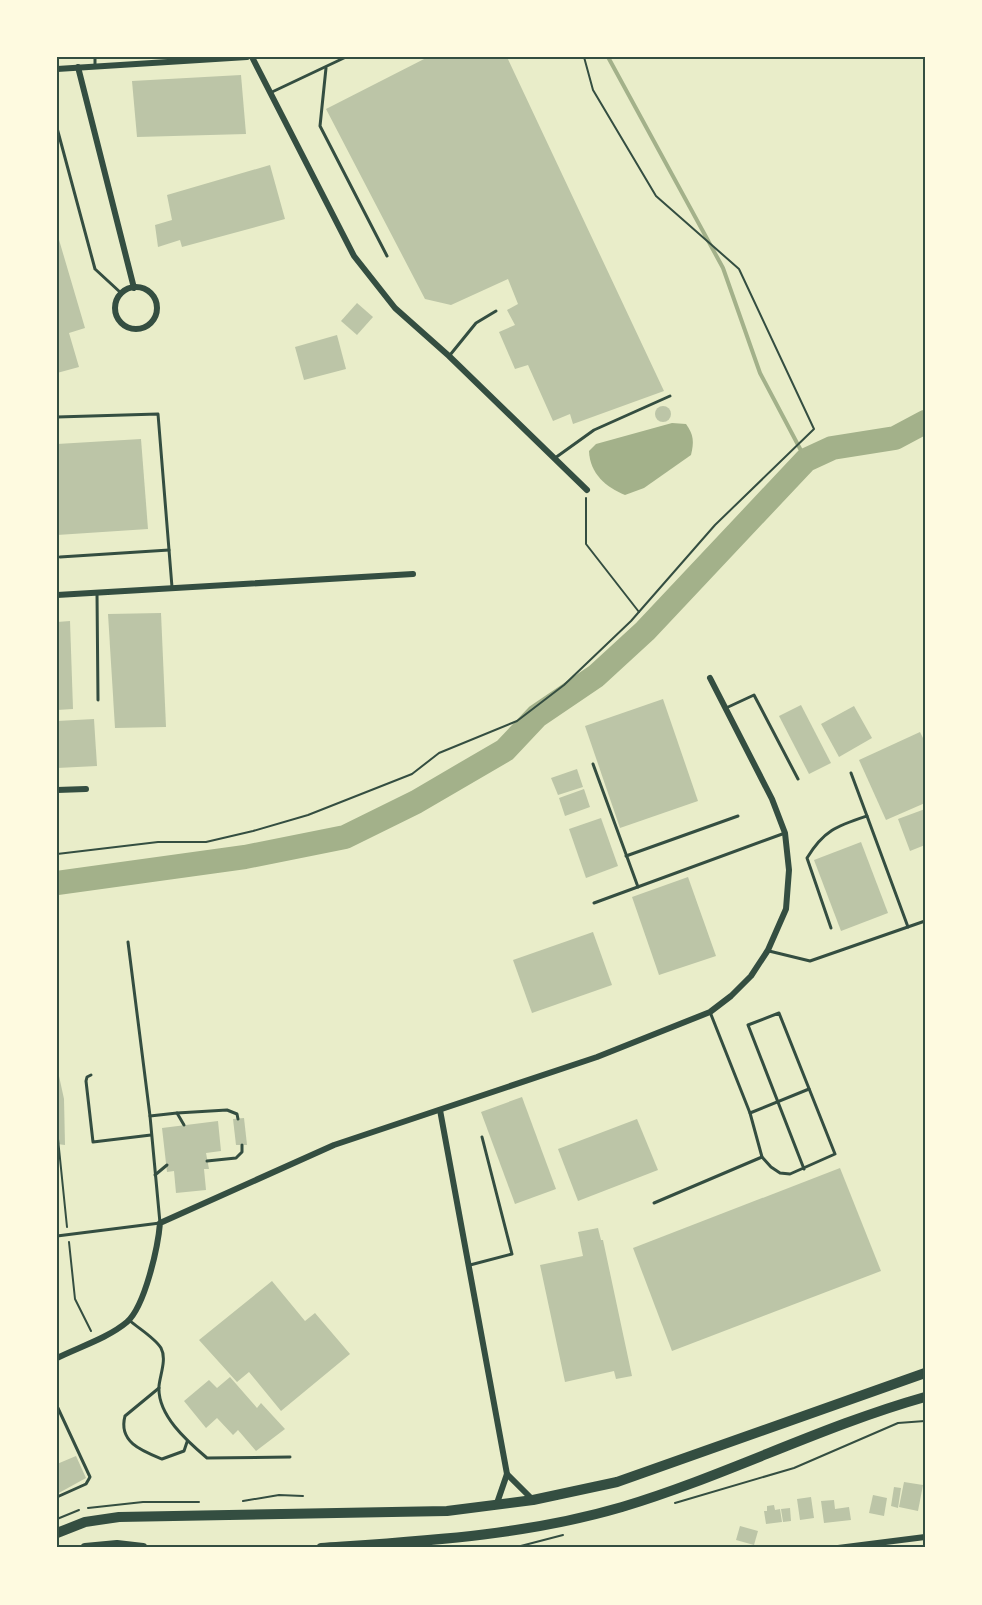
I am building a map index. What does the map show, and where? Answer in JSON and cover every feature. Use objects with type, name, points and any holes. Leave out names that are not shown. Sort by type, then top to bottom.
[{"type":"main road","points":[[57,1533],[85,1522],[119,1517],[447,1511],[533,1500],[617,1482],[925,1373]]},
{"type":"main road","points":[[321,1548],[471,1538],[545,1527],[623,1506],[925,1397]]},
{"type":"main road","points":[[85,1548],[117,1545],[143,1548]]},
{"type":"street","points":[[57,69],[141,60],[247,57]]},
{"type":"street","points":[[252,57],[354,256],[395,308],[449,356],[587,490]]},
{"type":"street","points":[[78,68],[134,288]]},
{"type":"street","points":[[134,288],[146,290],[157,303],[156,315],[148,326],[132,329],[122,324],[117,318],[115,306],[121,294],[134,288]]},
{"type":"street","points":[[57,595],[414,574]]},
{"type":"street","points":[[57,1358],[129,1320],[142,1294],[158,1248],[160,1222],[334,1145],[597,1057],[710,1012],[751,976],[768,950],[786,909],[789,870],[785,833],[772,799],[710,678]]},
{"type":"street","points":[[57,790],[86,789]]},
{"type":"street","points":[[440,1110],[507,1474],[496,1506]]},
{"type":"street","points":[[507,1474],[533,1500]]},
{"type":"street","points":[[838,1548],[925,1537]]},
{"type":"lane","points":[[95,57],[96,66]]},
{"type":"lane","points":[[269,94],[346,57]]},
{"type":"lane","points":[[326,68],[320,126],[387,256]]},
{"type":"lane","points":[[57,128],[95,269],[121,294]]},
{"type":"lane","points":[[449,356],[476,323],[496,311]]},
{"type":"lane","points":[[555,458],[594,430],[670,396]]},
{"type":"lane","points":[[57,417],[158,414],[172,588]]},
{"type":"lane","points":[[60,558],[169,550]]},
{"type":"lane","points":[[97,593],[98,700]]},
{"type":"lane","points":[[726,708],[754,695],[798,779]]},
{"type":"lane","points":[[593,764],[638,887]]},
{"type":"lane","points":[[851,773],[908,927]]},
{"type":"lane","points":[[626,856],[738,816]]},
{"type":"lane","points":[[831,928],[807,858],[831,828],[867,816]]},
{"type":"lane","points":[[594,903],[785,833]]},
{"type":"lane","points":[[768,950],[810,961],[925,921]]},
{"type":"lane","points":[[57,1236],[160,1222],[150,1116],[128,942]]},
{"type":"lane","points":[[710,1012],[750,1113],[762,1157],[780,1173],[790,1174],[804,1169],[835,1154],[779,1013],[748,1025],[804,1169]]},
{"type":"lane","points":[[91,1076],[87,1077],[86,1081],[93,1142],[152,1135]]},
{"type":"lane","points":[[750,1113],[809,1089]]},
{"type":"lane","points":[[150,1116],[227,1110],[237,1114],[238,1119]]},
{"type":"lane","points":[[177,1113],[184,1125]]},
{"type":"lane","points":[[468,1266],[512,1254],[482,1137]]},
{"type":"lane","points":[[207,1161],[236,1158],[242,1152],[242,1145]]},
{"type":"lane","points":[[654,1203],[762,1157]]},
{"type":"lane","points":[[155,1175],[167,1165]]},
{"type":"lane","points":[[129,1320],[160,1348],[163,1360],[159,1388],[161,1402],[187,1441],[207,1458],[290,1456]]},
{"type":"lane","points":[[159,1388],[125,1416],[123,1430],[127,1438],[133,1445],[162,1459],[184,1451],[187,1441]]},
{"type":"lane","points":[[57,1406],[90,1477],[86,1484],[57,1497]]},
{"type":"path","points":[[57,854],[158,842],[206,842],[308,815],[412,774],[439,753],[517,721],[564,685],[640,612],[715,525],[814,429],[739,269],[656,196],[593,90],[584,57]]},
{"type":"path","points":[[587,490],[586,544],[640,612]]},
{"type":"path","points":[[665,1506],[794,1468],[898,1423],[925,1421]]},
{"type":"path","points":[[513,1548],[569,1533]]},
{"type":"shaded area","points":[[672,423],[686,424],[689,428],[693,439],[691,455],[644,488],[625,495],[600,479],[592,466],[589,451],[596,444]]},
{"type":"building","points":[[428,57],[507,57],[664,391],[573,424],[570,414],[553,421],[528,365],[515,369],[499,332],[515,325],[507,310],[518,304],[508,279],[451,305],[425,299],[326,109]]},
{"type":"building","points":[[241,75],[246,134],[137,137],[132,81]]},
{"type":"building","points":[[270,165],[285,219],[182,247],[180,240],[158,247],[155,225],[172,220],[167,195]]},
{"type":"building","points":[[57,233],[85,328],[69,333],[79,367],[57,373]]},
{"type":"building","points":[[357,303],[373,317],[357,335],[341,321]]},
{"type":"building","points":[[337,335],[346,369],[304,380],[295,347]]},
{"type":"building","points":[[660,406],[666,406],[671,414],[669,420],[660,422],[655,417],[655,411]]},
{"type":"building","points":[[141,439],[148,529],[57,535],[57,444]]},
{"type":"building","points":[[161,613],[166,727],[115,728],[108,614]]},
{"type":"building","points":[[70,621],[73,709],[57,710],[57,622]]},
{"type":"building","points":[[663,699],[698,801],[620,828],[585,726]]},
{"type":"building","points":[[801,705],[831,763],[809,774],[779,716]]},
{"type":"building","points":[[854,706],[872,738],[839,757],[821,724]]},
{"type":"building","points":[[94,719],[97,766],[57,768],[57,721]]},
{"type":"building","points":[[920,732],[925,742],[925,803],[886,820],[859,760]]},
{"type":"building","points":[[577,769],[583,787],[558,795],[551,778]]},
{"type":"building","points":[[584,789],[590,807],[565,816],[559,798]]},
{"type":"building","points":[[925,809],[925,845],[910,851],[898,819]]},
{"type":"building","points":[[601,818],[618,866],[586,878],[569,829]]},
{"type":"building","points":[[861,842],[888,913],[841,931],[814,860]]},
{"type":"building","points":[[688,877],[716,956],[659,975],[632,897]]},
{"type":"building","points":[[593,932],[612,985],[532,1013],[513,960]]},
{"type":"building","points":[[57,1067],[64,1099],[65,1145],[57,1144]]},
{"type":"building","points":[[522,1097],[556,1189],[515,1204],[481,1112]]},
{"type":"building","points":[[244,1118],[247,1145],[236,1145],[233,1119]]},
{"type":"building","points":[[637,1119],[658,1170],[578,1201],[558,1149]]},
{"type":"building","points":[[218,1121],[221,1151],[206,1153],[209,1169],[204,1169],[206,1190],[176,1193],[174,1171],[167,1172],[162,1128]]},
{"type":"building","points":[[840,1168],[881,1271],[672,1351],[633,1248]]},
{"type":"building","points":[[598,1228],[601,1240],[603,1240],[632,1376],[616,1379],[614,1371],[565,1382],[540,1265],[583,1256],[578,1232]]},
{"type":"building","points":[[272,1281],[305,1321],[315,1313],[350,1354],[281,1411],[249,1372],[237,1382],[199,1340]]},
{"type":"building","points":[[230,1377],[257,1408],[261,1403],[285,1429],[256,1451],[238,1430],[233,1435],[217,1418],[206,1428],[184,1401],[209,1380],[217,1388]]},
{"type":"building","points":[[76,1456],[86,1478],[57,1494],[57,1464]]},
{"type":"building","points":[[904,1482],[923,1485],[918,1511],[899,1507]]},
{"type":"building","points":[[894,1487],[901,1488],[898,1508],[891,1506]]},
{"type":"building","points":[[873,1495],[887,1498],[884,1516],[869,1513]]},
{"type":"building","points":[[811,1497],[814,1518],[800,1520],[797,1499]]},
{"type":"building","points":[[834,1500],[835,1509],[849,1507],[851,1520],[824,1523],[821,1501]]},
{"type":"building","points":[[774,1505],[775,1510],[780,1509],[782,1522],[766,1524],[764,1511],[767,1511],[767,1506]]},
{"type":"building","points":[[790,1508],[791,1521],[783,1522],[781,1509]]},
{"type":"building","points":[[740,1526],[758,1531],[754,1545],[736,1540]]},
{"type":"waterway","points":[[608,57],[723,268],[760,373],[806,460]]},
{"type":"waterway","points":[[57,883],[245,857],[345,837],[416,802],[505,750],[537,716],[596,676],[645,631],[806,460],[832,448],[895,438],[925,422]]}]
